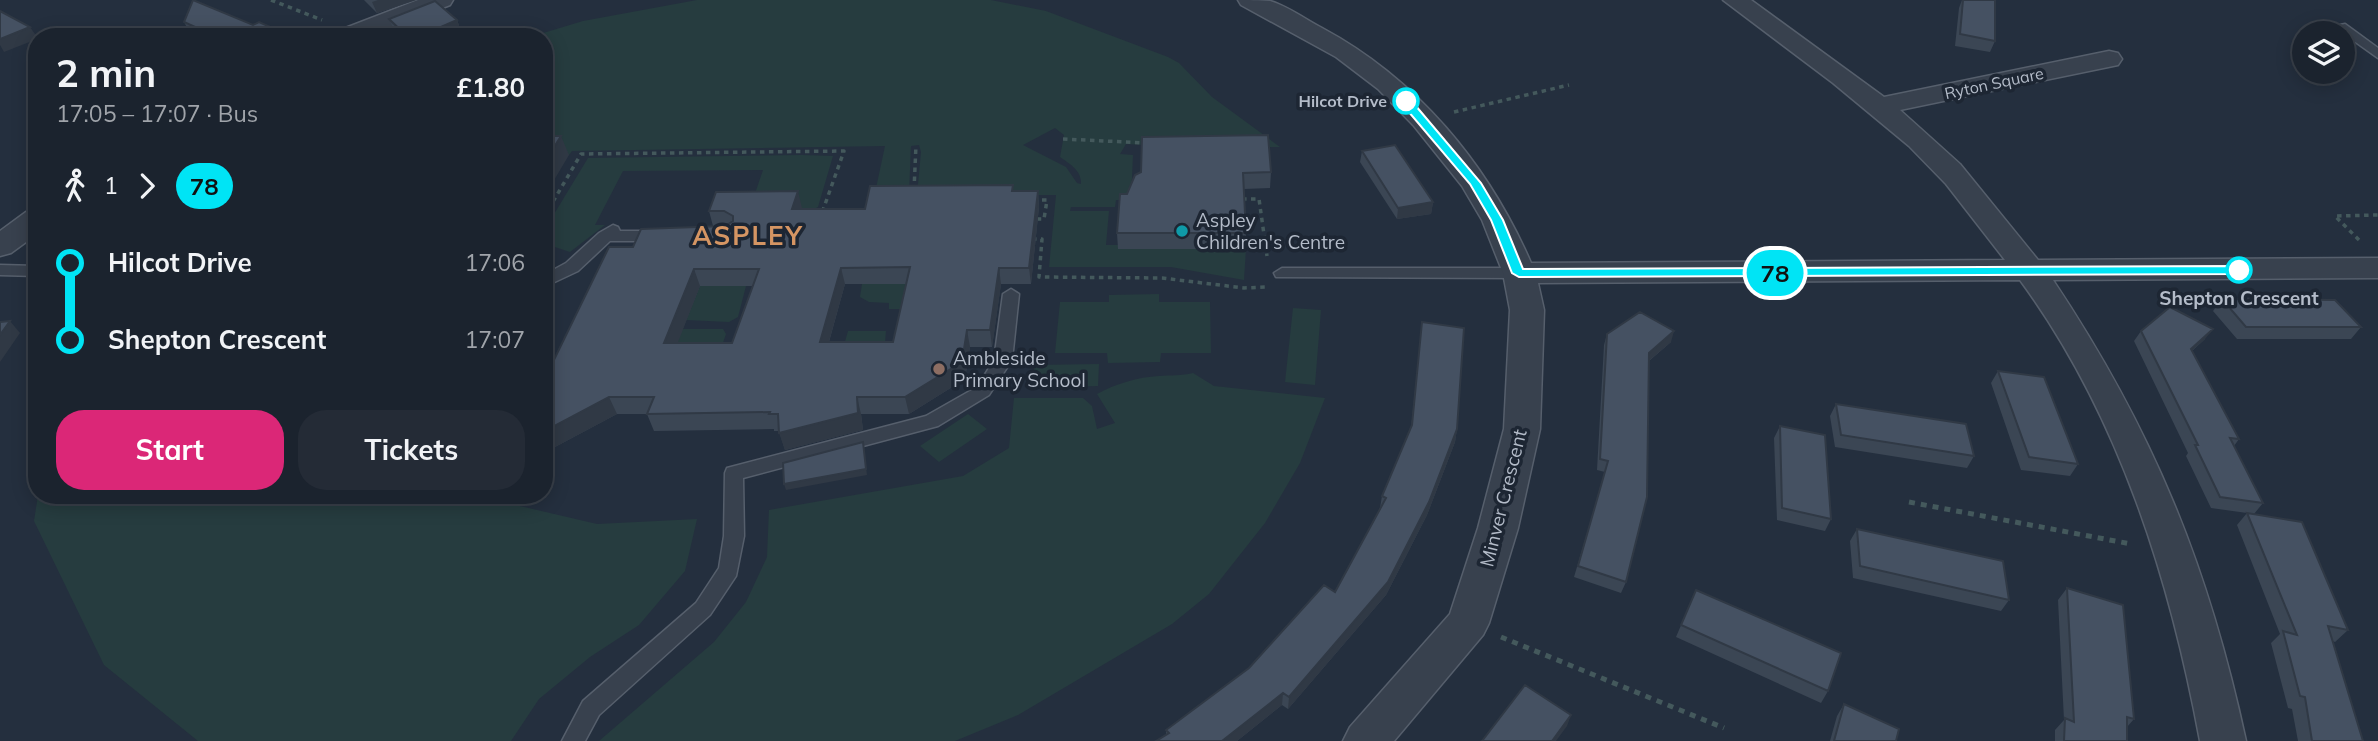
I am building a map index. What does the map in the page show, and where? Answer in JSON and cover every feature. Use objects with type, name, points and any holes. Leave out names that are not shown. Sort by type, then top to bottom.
[{"type":"street","points":[[367,28],[441,0]]},
{"type":"street","name":"Minver Crescent","points":[[1250,0],[1345,51],[1388,83],[1424,120],[1475,183],[1497,220],[1519,273],[1527,310],[1522,429],[1498,528],[1468,623],[1366,741]]},
{"type":"street","points":[[1735,0],[1880,106],[1945,166],[2033,272],[2085,354],[2137,452],[2174,552],[2213,682],[2223,741]]},
{"type":"street","name":"Ryton Square","points":[[1880,106],[2109,59]]},
{"type":"street","points":[[0,246],[28,226]]},
{"type":"street","points":[[1519,273],[2378,268]]},
{"type":"lane","points":[[2355,35],[2378,54]]},
{"type":"lane","points":[[553,277],[572,267],[610,232],[680,236]]},
{"type":"lane","points":[[0,270],[28,271]]},
{"type":"lane","points":[[1278,277],[1519,273]]},
{"type":"lane","points":[[573,741],[591,708],[703,609],[729,570],[734,537],[734,473],[932,421],[983,391],[1003,360],[1011,294]]},
{"type":"path","points":[[271,0],[333,28]]},
{"type":"path","points":[[1424,120],[1569,85]]},
{"type":"path","points":[[1063,139],[1156,144]]},
{"type":"path","points":[[913,199],[916,145]]},
{"type":"path","points":[[553,202],[581,154],[844,151],[823,210]]},
{"type":"path","points":[[1030,239],[1042,239],[1038,277],[1162,278],[1244,288],[1265,287],[1278,277],[1263,241],[1259,199],[1234,199]]},
{"type":"path","points":[[1020,200],[1047,200],[1044,219],[1038,219]]},
{"type":"path","points":[[811,215],[823,210],[832,212]]},
{"type":"path","points":[[2360,241],[2335,216],[2378,215]]},
{"type":"path","points":[[1909,502],[2174,552]]},
{"type":"path","points":[[1468,623],[1724,728]]},
{"type":"green space","points":[[697,0],[991,0],[1046,11],[1168,57],[1179,63],[1212,97],[1280,147],[1198,148],[1126,144],[1120,154],[1133,155],[1131,200],[1116,200],[1115,207],[1071,207],[1070,211],[1109,211],[1106,245],[1118,245],[1118,249],[1246,249],[1244,280],[1171,267],[1049,267],[1056,195],[917,195],[921,152],[919,145],[911,146],[909,194],[869,221],[885,146],[572,151],[569,155],[553,155],[553,30],[583,21]],"holes":[[[1055,128],[1064,135],[1060,157],[1077,172],[1081,184],[1077,183],[1066,167],[1023,145]]]},
{"type":"green space","points":[[833,156],[818,207],[795,218],[750,208],[763,170],[623,171],[595,225],[605,225],[570,252],[553,246],[553,216],[588,158]]},
{"type":"green space","points":[[862,284],[913,284],[907,309],[889,309],[889,303],[869,302],[860,297]]},
{"type":"green space","points":[[700,286],[746,286],[738,317],[729,322],[686,320]]},
{"type":"green space","points":[[1159,294],[1159,302],[1210,302],[1211,353],[1161,353],[1160,362],[1108,363],[1107,353],[1055,353],[1060,302],[1109,302],[1109,295]]},
{"type":"green space","points":[[1293,308],[1321,310],[1315,385],[1285,382]]},
{"type":"green space","points":[[682,329],[723,329],[726,334],[717,360],[670,360]]},
{"type":"green space","points":[[848,331],[886,331],[885,343],[840,359]]},
{"type":"green space","points":[[1099,364],[1098,386],[1032,388],[1034,365]]},
{"type":"green space","points":[[1193,373],[1214,386],[1325,398],[1300,463],[1265,523],[1209,594],[1172,624],[1018,715],[955,741],[599,741],[714,642],[746,602],[767,557],[769,510],[963,476],[1009,448],[1014,398],[1083,398],[1092,406],[1097,429],[1115,423],[1097,394],[1135,379]]},
{"type":"green space","points":[[968,414],[987,429],[939,462],[920,446]]},
{"type":"green space","points":[[37,504],[512,504],[597,524],[697,519],[685,571],[639,625],[590,657],[539,699],[511,741],[198,741],[104,665],[34,521]]},
{"type":"building","points":[[193,0],[253,25],[259,22],[273,28],[197,28],[184,22]]},
{"type":"building","points":[[1963,0],[1995,0],[1995,41],[1960,34]]},
{"type":"building","points":[[435,1],[457,20],[439,28],[398,28],[389,19]]},
{"type":"building","points":[[0,11],[30,27],[0,39]]},
{"type":"building","points":[[1268,135],[1271,172],[1243,173],[1246,233],[1117,233],[1120,194],[1127,194],[1135,175],[1141,172],[1142,137]]},
{"type":"building","points":[[553,136],[561,136],[553,149]]},
{"type":"building","points":[[1395,145],[1433,202],[1398,208],[1362,151]]},
{"type":"building","points":[[1013,185],[1012,191],[1038,191],[1029,268],[999,268],[990,330],[967,330],[962,362],[905,397],[857,397],[858,413],[779,433],[778,414],[769,414],[770,412],[647,414],[654,397],[609,397],[553,427],[553,362],[609,247],[633,247],[641,229],[725,226],[733,221],[733,216],[724,211],[709,211],[716,192],[798,191],[792,209],[865,209],[870,186]],"holes":[[[910,267],[893,342],[820,342],[841,268]],[[694,269],[759,269],[732,343],[664,343]]]},
{"type":"building","points":[[2222,299],[2335,300],[2361,327],[2246,327]]},
{"type":"building","points":[[2170,307],[2213,329],[2191,349],[2239,439],[2230,438],[2263,503],[2220,497],[2195,445],[2198,445],[2141,331]]},
{"type":"building","points":[[1640,312],[1674,331],[1649,353],[1647,497],[1626,582],[1578,566],[1608,461],[1600,459],[1607,334]]},
{"type":"building","points":[[10,321],[0,335],[0,322]]},
{"type":"building","points":[[1422,322],[1464,328],[1457,429],[1429,502],[1388,582],[1289,697],[1283,693],[1222,741],[1156,741],[1169,733],[1166,730],[1249,668],[1324,585],[1335,592],[1386,498],[1382,496],[1412,425]]},
{"type":"building","points":[[1998,371],[2044,377],[2078,464],[2029,457]]},
{"type":"building","points":[[1836,404],[1966,424],[1974,456],[1841,435]]},
{"type":"building","points":[[1780,426],[1825,435],[1831,519],[1782,508]]},
{"type":"building","points":[[863,442],[866,469],[784,484],[783,463]]},
{"type":"building","points":[[2247,513],[2302,522],[2348,630],[2328,626],[2363,741],[2312,741],[2305,697],[2300,696],[2283,631],[2297,635]]},
{"type":"building","points":[[1857,529],[2003,561],[2009,600],[1860,566]]},
{"type":"building","points":[[2067,588],[2123,605],[2134,719],[2127,717],[2127,741],[2064,741],[2065,718],[2074,722]]},
{"type":"building","points":[[1696,590],[1841,653],[1828,691],[1681,625]]},
{"type":"building","points":[[1525,685],[1571,715],[1552,741],[1482,741]]},
{"type":"building","points":[[1844,704],[1899,729],[1896,741],[1834,741]]},
{"type":"bus line","name":"78","points":[[1406,101],[1475,183],[1497,220],[1519,273],[2239,270]]},
{"type":"place","name":"Hilcot Drive","points":[[1406,101]]},
{"type":"place","name":"Aspley Children's Centre","points":[[1182,231]]},
{"type":"place","name":"Shepton Crescent","points":[[2239,270]]},
{"type":"place","name":"Ambleside Primary School","points":[[939,369]]},
{"type":"district","name":"ASPLEY","points":[[748,235]]}]
